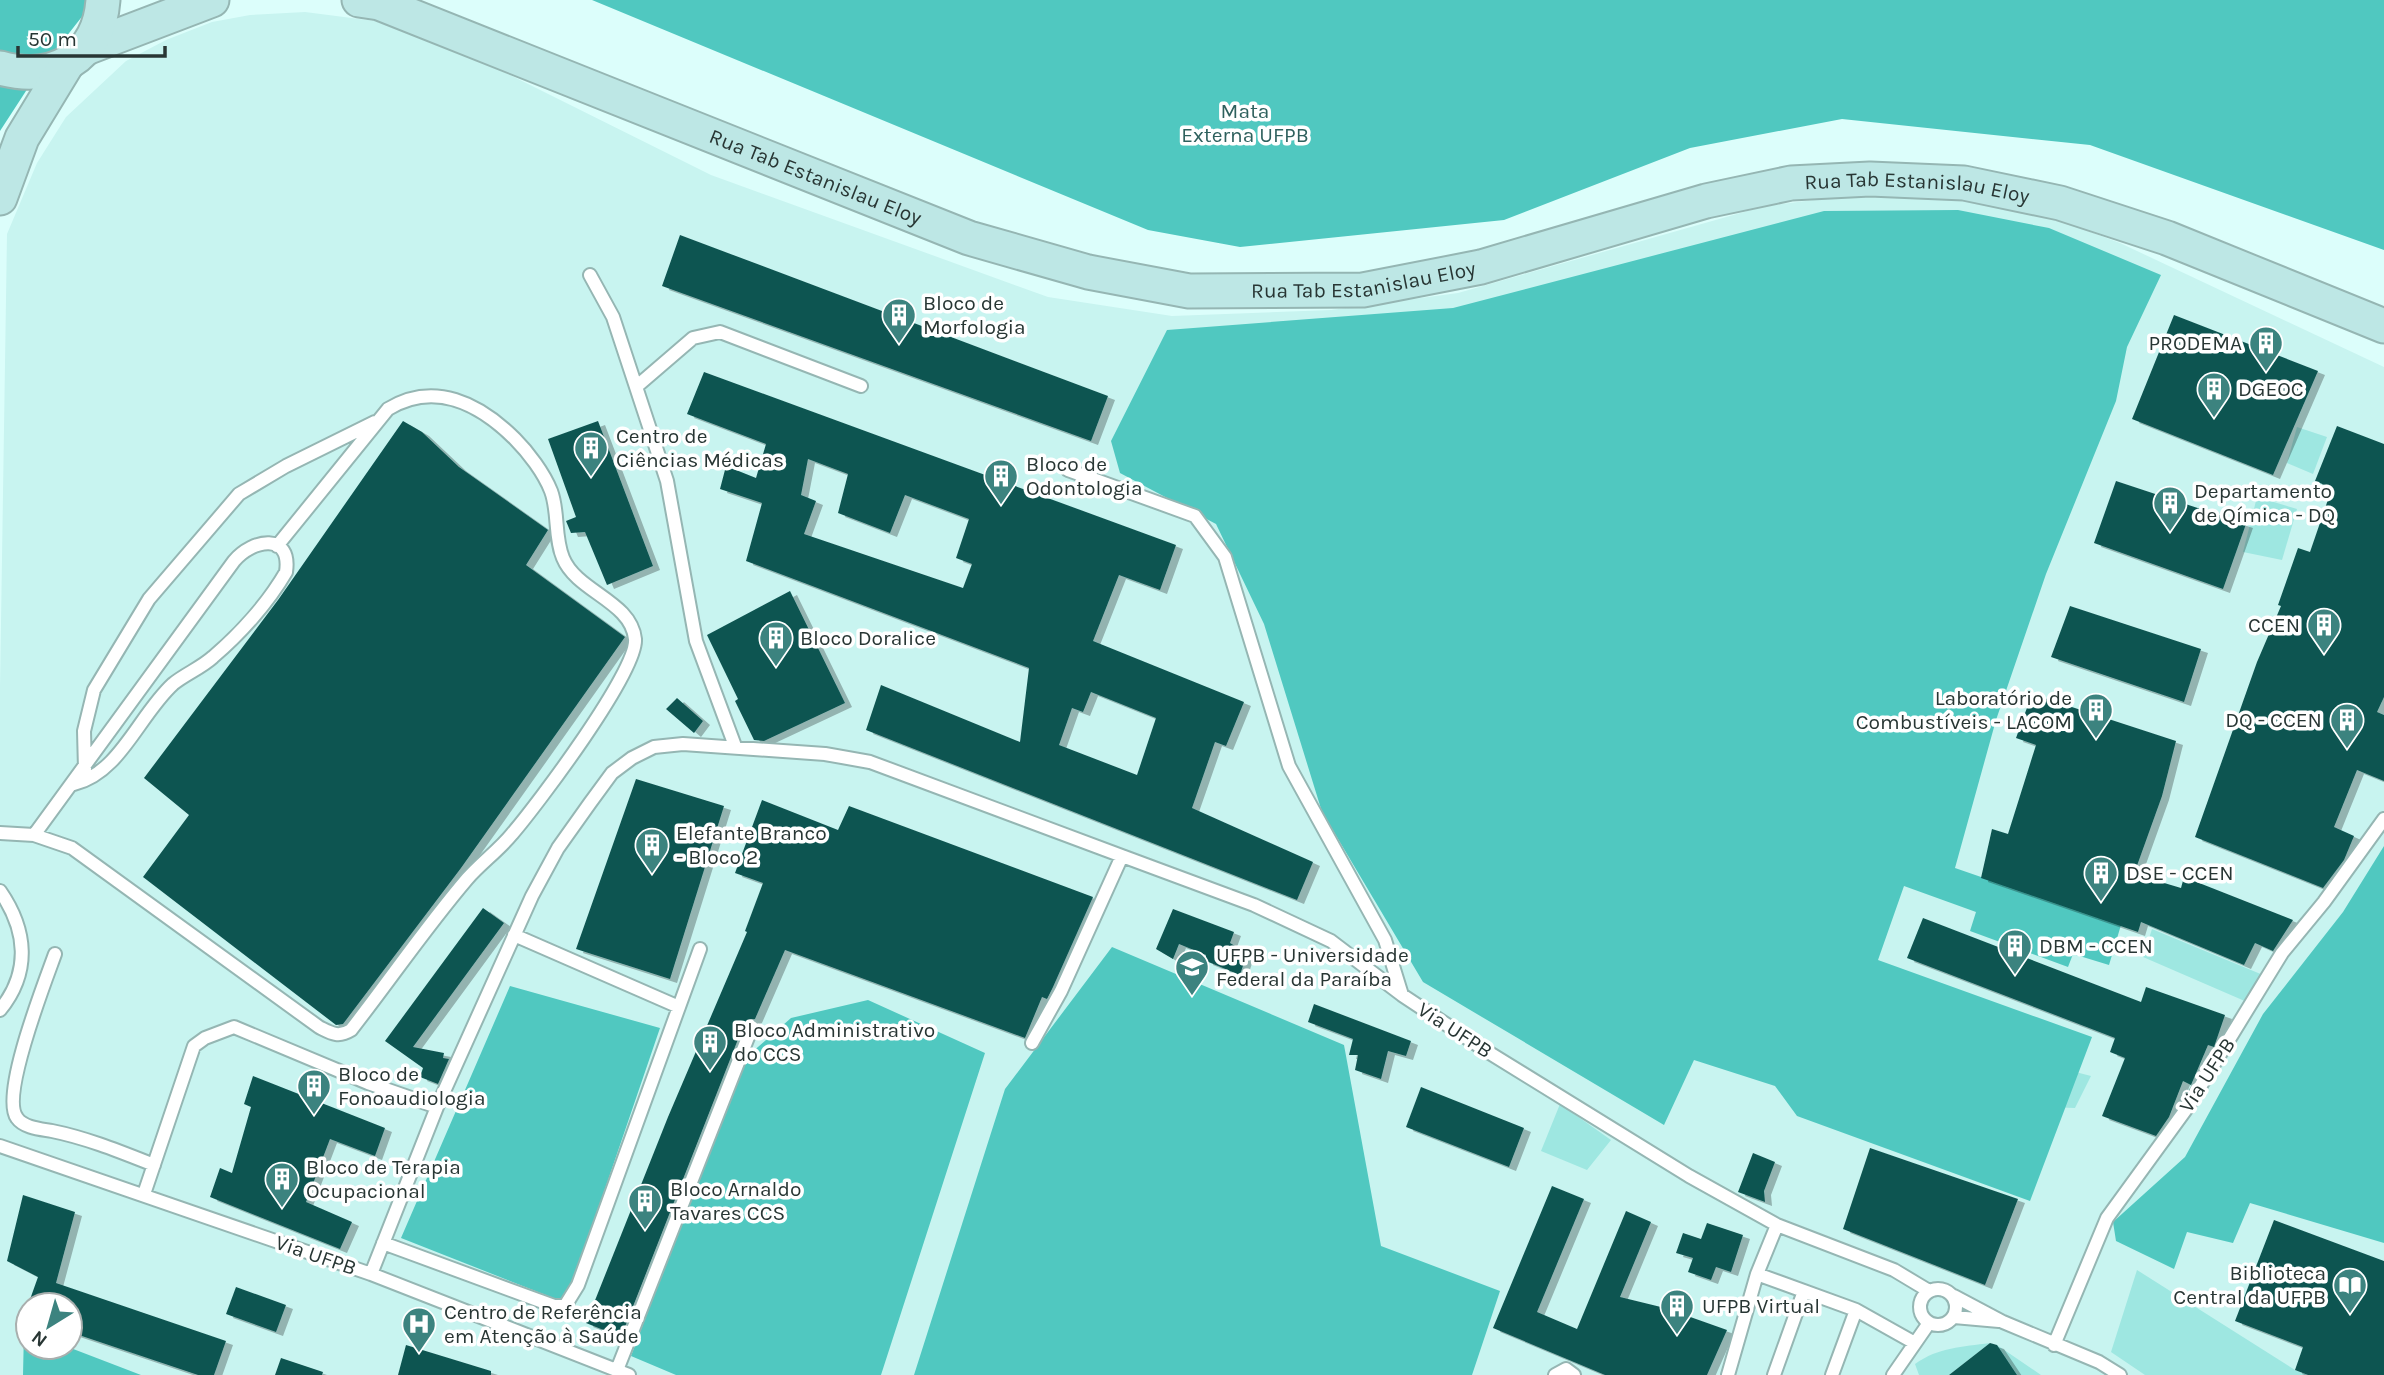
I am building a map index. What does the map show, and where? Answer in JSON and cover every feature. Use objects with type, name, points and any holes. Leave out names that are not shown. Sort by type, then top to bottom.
[{"type":"street","points":[[0,198],[22,138],[99,27],[103,0]]},
{"type":"street","points":[[0,68],[20,74],[45,73],[77,56],[212,0]]},
{"type":"street","name":"Rua Tab Estanislau Eloy","points":[[359,0],[379,3],[969,238],[1088,272],[1189,291],[1363,290],[1481,267],[1706,201],[1791,183],[1870,179],[1964,183],[2060,203],[2167,238],[2384,326]]},
{"type":"lane","points":[[590,275],[613,317],[667,481],[696,640],[735,746]]},
{"type":"lane","points":[[636,387],[693,338],[720,332],[861,386]]},
{"type":"lane","points":[[0,833],[34,835],[72,848],[319,1027],[335,1035],[343,1035],[351,1030],[467,879],[512,835],[620,685],[635,647],[631,626],[621,614],[579,582],[564,561],[551,491],[515,439],[467,404],[439,395],[420,394],[404,399],[388,409],[277,547]]},
{"type":"lane","points":[[85,769],[84,731],[94,690],[149,599],[239,494],[286,466],[379,420]]},
{"type":"lane","points":[[1068,470],[1195,516],[1225,557],[1289,766],[1385,940],[1402,995]]},
{"type":"lane","points":[[34,835],[85,769],[241,552],[264,541],[277,547],[285,556],[286,572],[237,635],[212,658],[175,683],[143,718],[104,769],[86,781],[74,784]]},
{"type":"lane","name":"Via UFPB","points":[[370,1274],[437,1107],[514,935],[558,848],[612,773],[653,747],[682,744],[825,754],[870,762],[1254,905],[1331,941],[1402,995],[1677,1169],[1777,1225],[1894,1270],[1929,1291]]},
{"type":"lane","name":"Via UFPB","points":[[2054,1345],[2107,1218],[2187,1108],[2282,953],[2324,902],[2384,820]]},
{"type":"lane","points":[[1032,1042],[1061,991],[1122,856]]},
{"type":"lane","points":[[0,891],[12,908],[23,940],[23,968],[0,1010]]},
{"type":"lane","points":[[514,935],[679,1007]]},
{"type":"lane","points":[[383,1243],[554,1306],[565,1306],[572,1300],[700,949]]},
{"type":"lane","points":[[55,954],[22,1052],[11,1104],[18,1119],[33,1128],[111,1148],[154,1165]]},
{"type":"lane","points":[[144,1194],[194,1046],[205,1038],[234,1027],[369,1083],[437,1107]]},
{"type":"lane","points":[[623,1373],[752,1027]]},
{"type":"lane","name":"Via UFPB","points":[[0,1146],[370,1274],[623,1373]]},
{"type":"lane","points":[[1728,1375],[1757,1274],[1777,1225]]},
{"type":"lane","points":[[1757,1274],[1856,1310],[1913,1342]]},
{"type":"lane","points":[[1954,1296],[1957,1305],[1954,1317],[1945,1324],[1929,1323],[1923,1318],[1920,1306],[1929,1291],[1940,1288],[2003,1322],[2099,1362],[2120,1375]]},
{"type":"lane","points":[[1774,1375],[1804,1291]]},
{"type":"lane","points":[[1832,1375],[1856,1310]]},
{"type":"lane","points":[[1954,1317],[2003,1322]]},
{"type":"lane","points":[[1893,1375],[1913,1342],[1929,1323]]},
{"type":"lane","points":[[1555,1375],[1566,1369],[1574,1375]]},
{"type":"shaded area","name":"UFPB - Universidade Federal da Paraíba","points":[[305,12],[375,21],[490,65],[711,175],[1048,297],[1172,316],[1331,310],[1458,293],[1765,206],[1877,192],[1988,201],[2056,219],[2120,243],[2384,367],[2384,1375],[0,1375],[0,688],[7,234],[37,163],[66,117],[126,61],[166,40],[212,22],[250,15]]},
{"type":"shaded area","points":[[2297,427],[2327,437],[2313,474],[2287,463]]},
{"type":"shaded area","points":[[2257,497],[2297,509],[2282,560],[2243,552]]},
{"type":"shaded area","points":[[2152,929],[2263,975],[2247,1002],[2143,957]]},
{"type":"shaded area","points":[[2037,1062],[2091,1076],[2075,1108],[2047,1107]]},
{"type":"shaded area","points":[[1560,1104],[1611,1140],[1587,1170],[1541,1151]]},
{"type":"shaded area","points":[[2137,1270],[2295,1370],[2308,1375],[2145,1375],[2111,1352]]},
{"type":"shaded area","points":[[1990,1343],[1949,1375],[1919,1375],[1915,1364],[1942,1351]]},
{"type":"shaded area","points":[[1997,1345],[2041,1375],[2013,1375]]},
{"type":"green space","points":[[0,0],[95,0],[37,74],[0,131]]},
{"type":"green space","name":"Mata Externa UFPB","points":[[592,0],[2384,0],[2384,250],[2090,145],[1842,119],[1690,148],[1504,220],[1240,247],[1148,230]]},
{"type":"green space","points":[[1958,210],[2049,228],[2161,275],[2127,347],[2116,401],[2046,574],[1996,720],[1955,868],[2121,925],[2109,965],[2073,954],[2068,967],[1970,931],[1976,912],[1904,886],[1878,960],[2092,1037],[2030,1201],[1797,1116],[1775,1086],[1694,1060],[1664,1125],[1423,982],[1322,812],[1264,624],[1216,524],[1120,473],[1111,441],[1167,330],[1453,308],[1824,211]]},
{"type":"green space","points":[[2384,846],[2384,1243],[2250,1203],[2233,1243],[2187,1232],[2174,1269],[2116,1241],[2113,1222],[2185,1157],[2263,1014],[2343,912]]},
{"type":"green space","points":[[1112,947],[1344,1045],[1381,1246],[1500,1291],[1472,1375],[914,1375],[1005,1089]]},
{"type":"green space","points":[[510,986],[660,1028],[566,1303],[401,1238]]},
{"type":"green space","points":[[868,1000],[985,1053],[881,1375],[676,1375],[631,1356],[743,1060],[791,1018]]},
{"type":"green space","points":[[84,1353],[141,1375],[23,1375],[23,1361],[84,1361]]},
{"type":"building","name":"Bloco de Morfologia","points":[[680,235],[1108,396],[1091,441],[662,286]]},
{"type":"building","points":[[2174,315],[2318,371],[2273,475],[2132,419]]},
{"type":"building","points":[[704,372],[1176,545],[1160,590],[1119,575],[1093,641],[1244,702],[1226,746],[1215,742],[1192,808],[1313,862],[1297,900],[866,730],[881,685],[1020,742],[1029,668],[746,561],[762,503],[720,489],[726,466],[756,478],[766,444],[687,414]],"holes":[[[808,459],[848,474],[838,513],[890,533],[905,495],[969,519],[956,558],[972,564],[963,588],[804,534],[816,501],[801,495]],[[1091,692],[1156,718],[1137,775],[1059,745],[1072,708],[1083,712]]]},
{"type":"building","points":[[403,421],[422,432],[459,467],[548,530],[526,565],[625,637],[461,868],[343,1024],[336,1025],[143,877],[189,815],[144,778],[278,600]]},
{"type":"building","name":"Centro de Ciências Médicas","points":[[598,421],[653,566],[607,585],[585,532],[571,533],[566,521],[576,517],[548,439]]},
{"type":"building","points":[[2337,426],[2384,444],[2384,697],[2377,712],[2384,715],[2384,781],[2357,770],[2334,827],[2354,836],[2344,860],[2323,888],[2195,837],[2257,662],[2281,606],[2278,605],[2298,548],[2310,552],[2332,488],[2315,481]]},
{"type":"building","name":"Departamento de Qímica - DQ","points":[[2116,481],[2246,524],[2223,589],[2094,543]]},
{"type":"building","name":"Bloco Doralice","points":[[790,591],[845,703],[764,741],[754,740],[735,701],[738,699],[707,635]]},
{"type":"building","name":"DQ - CCEN","points":[[2070,606],[2201,649],[2184,702],[2051,657]]},
{"type":"building","points":[[2032,694],[2176,741],[2162,796],[2134,874],[2181,888],[2184,877],[2293,920],[2273,951],[2255,943],[2244,965],[2141,922],[2138,932],[1981,878],[1992,829],[2008,834],[2036,745],[2016,738]]},
{"type":"building","points":[[677,698],[703,721],[694,733],[666,709]]},
{"type":"building","name":"Elefante Branco - Bloco 2","points":[[636,779],[724,806],[670,979],[576,949]]},
{"type":"building","points":[[762,800],[838,830],[849,806],[1093,897],[1053,987],[1047,999],[1042,997],[1025,1038],[785,950],[755,1019],[744,1024],[621,1337],[586,1323],[668,1117],[747,932],[745,931],[763,883],[735,873]]},
{"type":"building","points":[[483,908],[504,923],[413,1047],[444,1053],[443,1058],[449,1059],[438,1084],[420,1077],[423,1068],[385,1041]]},
{"type":"building","points":[[1173,909],[1234,932],[1230,943],[1247,953],[1240,975],[1206,961],[1206,955],[1179,944],[1173,959],[1156,949]]},
{"type":"building","points":[[1923,918],[2141,1002],[2146,987],[2225,1015],[2214,1047],[2208,1045],[2191,1085],[2183,1081],[2169,1117],[2156,1136],[2102,1116],[2125,1058],[2110,1052],[2115,1038],[1907,958]]},
{"type":"building","points":[[1314,1004],[1411,1041],[1406,1056],[1388,1051],[1381,1079],[1355,1070],[1358,1055],[1349,1055],[1353,1039],[1308,1022]]},
{"type":"building","points":[[253,1076],[385,1128],[375,1156],[330,1139],[306,1202],[352,1222],[340,1249],[210,1197],[220,1168],[232,1173],[251,1107],[244,1104]]},
{"type":"building","points":[[1421,1087],[1524,1128],[1509,1167],[1406,1127]]},
{"type":"building","points":[[1870,1148],[2018,1199],[1985,1285],[1843,1229]]},
{"type":"building","points":[[1753,1153],[1775,1162],[1764,1191],[1765,1202],[1738,1192]]},
{"type":"building","points":[[1552,1186],[1584,1199],[1537,1312],[1577,1329],[1626,1211],[1651,1222],[1620,1297],[1665,1308],[1727,1330],[1707,1375],[1605,1375],[1493,1328]]},
{"type":"building","points":[[23,1195],[75,1212],[56,1283],[79,1291],[33,1291],[38,1277],[7,1261]]},
{"type":"building","points":[[2274,1220],[2384,1261],[2384,1375],[2308,1375],[2295,1370],[2303,1347],[2235,1321]]},
{"type":"building","points":[[1707,1223],[1743,1235],[1731,1272],[1716,1267],[1711,1280],[1688,1272],[1693,1258],[1676,1253],[1683,1233],[1701,1239]]},
{"type":"building","points":[[236,1287],[286,1305],[276,1332],[226,1314]]},
{"type":"building","points":[[84,1293],[226,1341],[214,1375],[198,1375],[84,1337]]},
{"type":"building","points":[[1990,1343],[1997,1345],[2017,1375],[1949,1375]]},
{"type":"building","name":"Centro de Referência em Atenção à Saúde","points":[[406,1345],[491,1371],[491,1375],[398,1375]]},
{"type":"building","points":[[281,1358],[323,1372],[322,1375],[275,1375]]},
{"type":"place","name":"Bloco de Morfologia","points":[[899,345]]},
{"type":"place","name":"PRODEMA","points":[[2266,373]]},
{"type":"place","name":"DGEOC","points":[[2214,419]]},
{"type":"place","name":"Centro de Ciências Médicas","points":[[591,478]]},
{"type":"place","name":"Bloco de Odontologia","points":[[1001,506]]},
{"type":"place","name":"Departamento de Qímica - DQ","points":[[2170,533]]},
{"type":"place","name":"CCEN","points":[[2324,655]]},
{"type":"place","name":"Bloco Doralice","points":[[776,668]]},
{"type":"place","name":"Laboratório de Combustíveis - LACOM","points":[[2096,740]]},
{"type":"place","name":"DQ - CCEN","points":[[2347,750]]},
{"type":"place","name":"Elefante Branco - Bloco 2","points":[[652,875]]},
{"type":"place","name":"DSE - CCEN","points":[[2101,903]]},
{"type":"place","name":"DBM - CCEN","points":[[2015,976]]},
{"type":"place","name":"UFPB - Universidade Federal da Paraíba","points":[[1192,997]]},
{"type":"place","name":"Bloco Administrativo do CCS","points":[[710,1072]]},
{"type":"place","name":"Bloco de Fonoaudiologia","points":[[314,1116]]},
{"type":"place","name":"Bloco de Terapia Ocupacional","points":[[282,1209]]},
{"type":"place","name":"Bloco Arnaldo Tavares CCS","points":[[645,1231]]},
{"type":"place","name":"Biblioteca Central da UFPB","points":[[2350,1315]]},
{"type":"place","name":"UFPB Virtual","points":[[1677,1336]]},
{"type":"place","name":"Centro de Referência em Atenção à Saúde","points":[[419,1354]]}]
